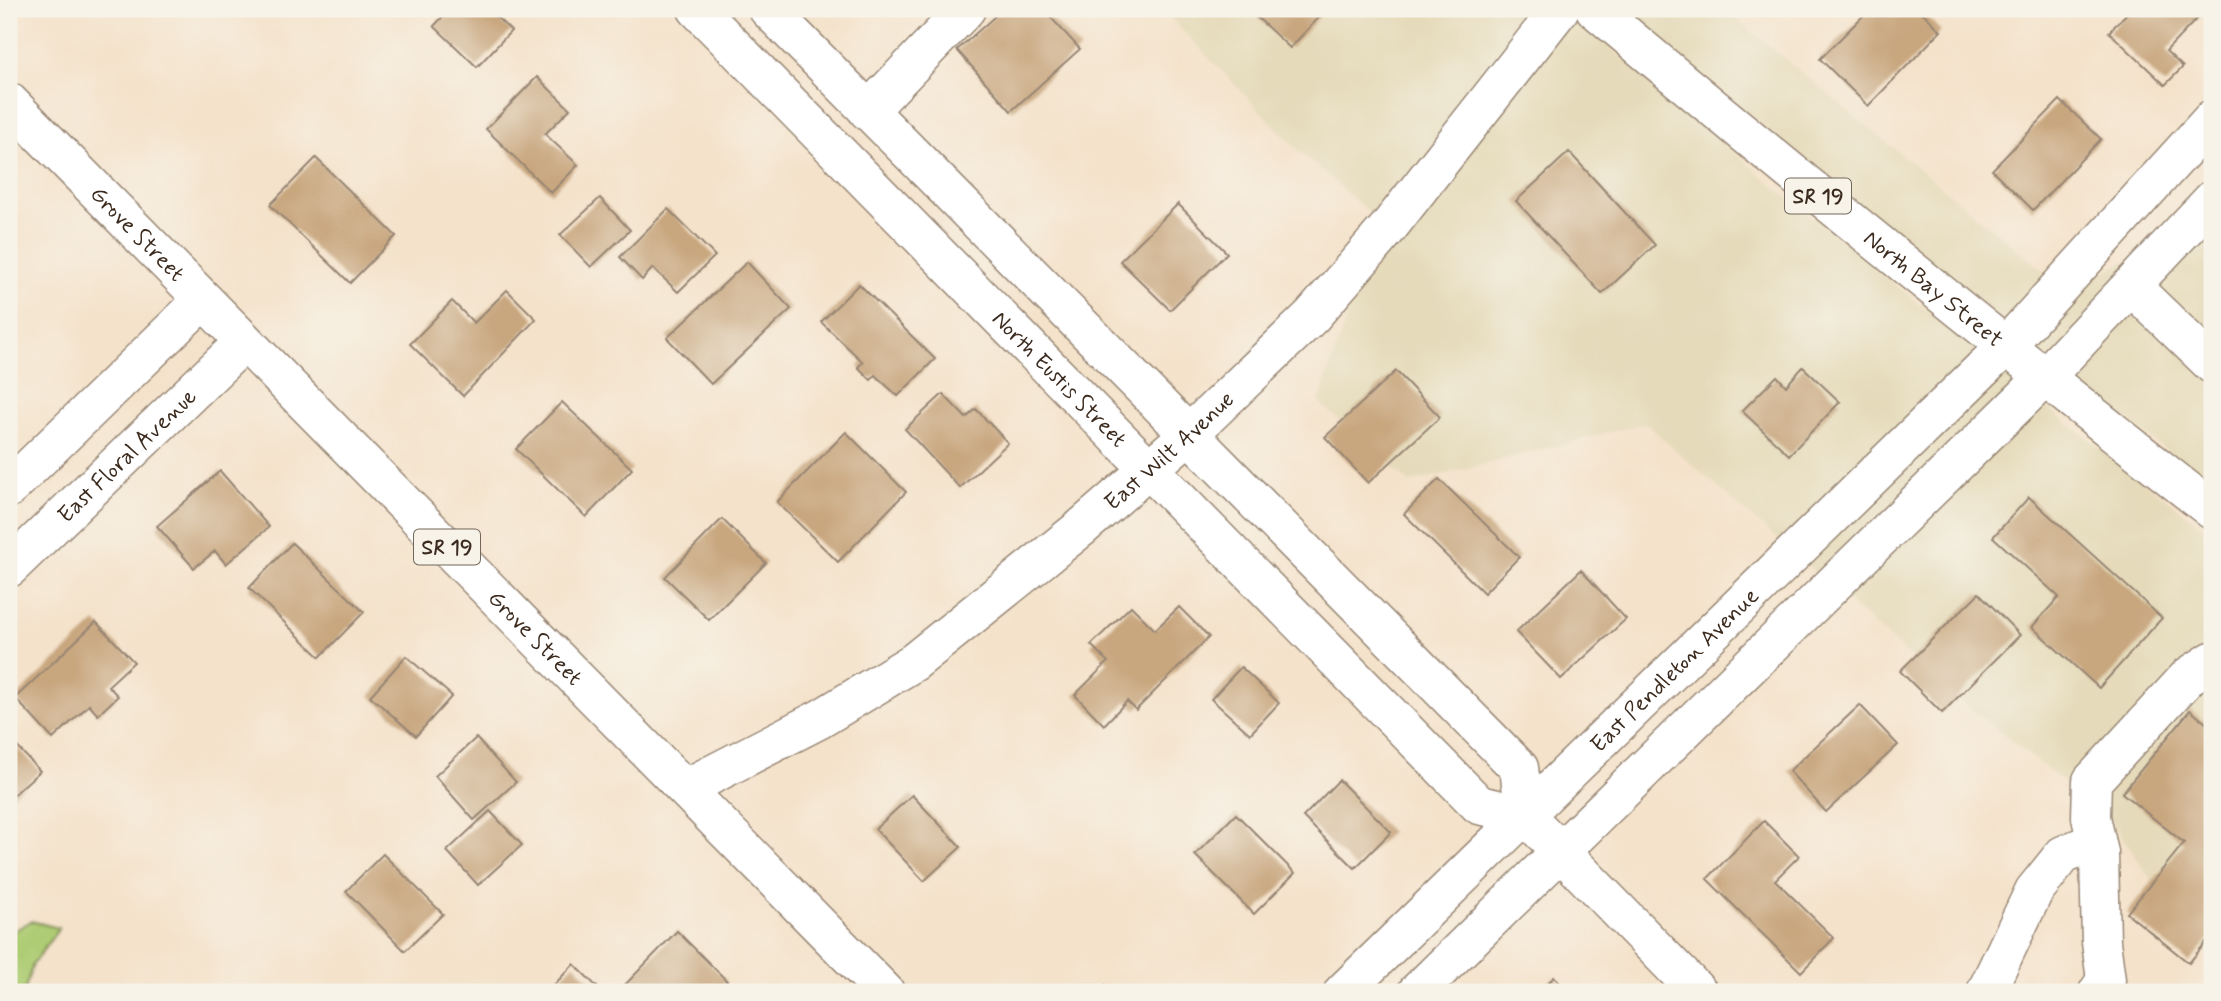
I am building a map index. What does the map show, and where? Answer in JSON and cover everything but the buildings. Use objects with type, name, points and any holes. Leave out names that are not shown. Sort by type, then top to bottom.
[{"type":"street","name":"North Eustis Street","points":[[697,9],[1479,805],[1525,815]]},
{"type":"street","points":[[768,9],[1519,768],[1525,815],[1698,992]]},
{"type":"street","points":[[868,111],[966,9]]},
{"type":"street","name":"East Wilt Avenue","points":[[686,788],[820,719],[914,662],[1081,528],[1188,435],[1320,306],[1388,228],[1560,9]]},
{"type":"street","name":"North Bay Street","points":[[1595,9],[1798,180],[2004,348],[2212,510]]},
{"type":"street","name":"Grove Street","points":[[9,102],[885,992]]},
{"type":"street","name":"East Pendleton Avenue","points":[[1343,992],[2004,348],[2212,119]]},
{"type":"street","points":[[1417,992],[2044,378],[2132,288],[2212,200]]},
{"type":"street","points":[[2132,288],[2212,364]]},
{"type":"street","points":[[9,488],[203,300]]},
{"type":"street","name":"East Floral Avenue","points":[[9,568],[244,341]]},
{"type":"street","points":[[2098,992],[2106,980],[2096,841],[2091,817],[2092,780],[2189,676],[2212,661]]},
{"type":"street","points":[[1986,992],[2034,891],[2063,855],[2096,841]]},
{"type":"shaded area","points":[[1162,9],[1565,9],[1786,196],[2023,389],[2212,534],[2212,958],[2193,938],[2108,817],[1961,701],[1645,423],[1410,483],[1319,402],[1378,220],[1299,151]]},
{"type":"shaded area","points":[[1625,9],[1724,9],[2068,291],[2212,216],[2212,486],[2029,343],[1810,165]]},
{"type":"green space","points":[[31,921],[59,928],[33,964],[24,992],[9,992],[9,934]]}]
